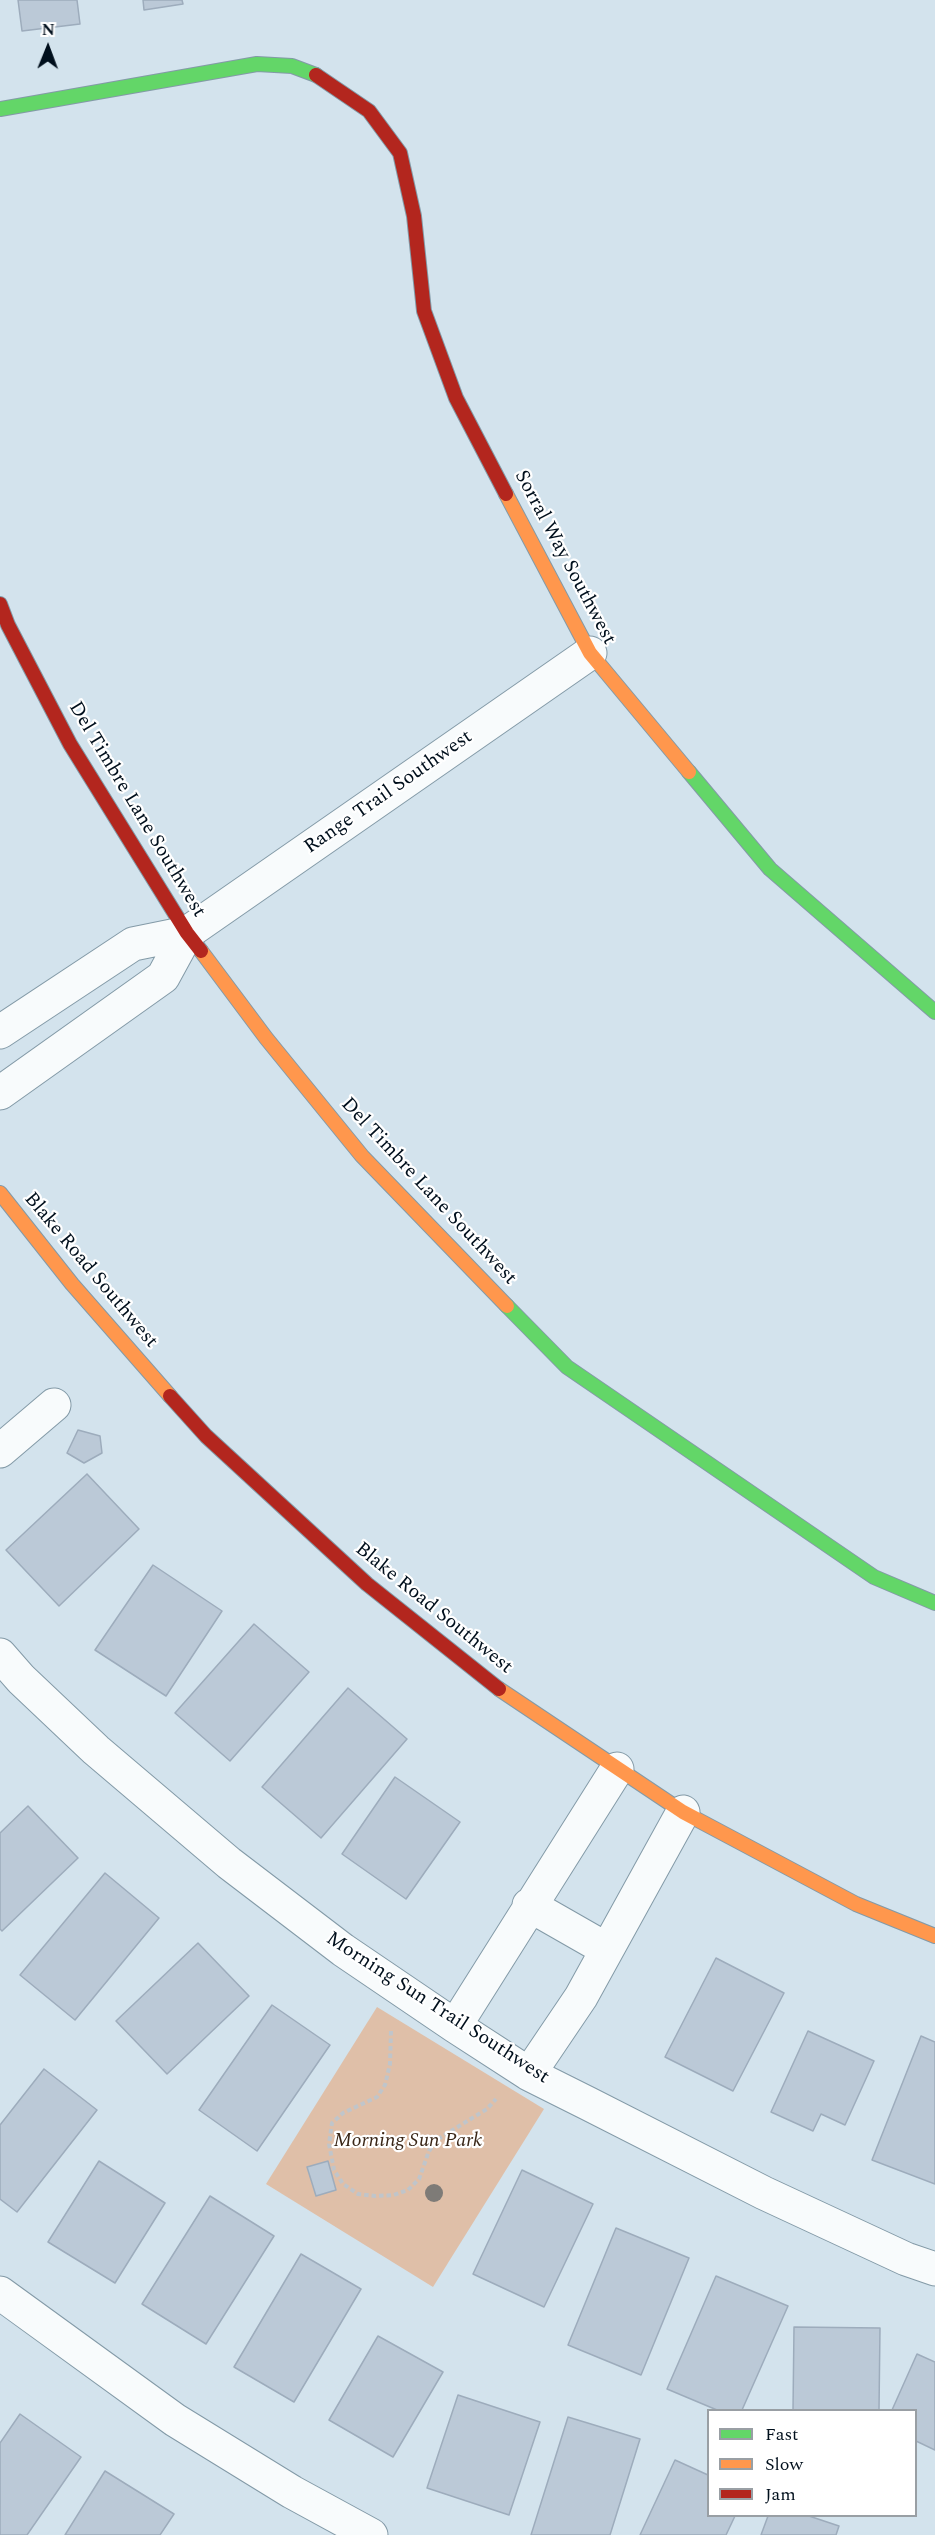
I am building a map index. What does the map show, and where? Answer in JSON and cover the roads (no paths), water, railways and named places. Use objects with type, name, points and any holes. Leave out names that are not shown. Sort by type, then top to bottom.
[{"type":"street","name":"Sorral Way Southwest","points":[[0,109],[257,64],[292,66],[321,77],[369,111],[400,153],[414,216],[424,311],[456,398],[591,653],[770,869],[935,1012]]},
{"type":"street","name":"Del Timbre Lane Southwest","points":[[0,604],[8,625],[70,744],[187,933],[266,1038],[362,1156],[567,1367],[874,1577],[935,1603]]},
{"type":"street","name":"Range Trail Southwest","points":[[0,1032],[133,944],[187,933],[591,653]]},
{"type":"street","name":"Range Trail Southwest","points":[[0,1093],[163,977],[187,933]]},
{"type":"street","points":[[39,1006],[67,1047]]},
{"type":"street","name":"Blake Road Southwest","points":[[0,1193],[72,1284],[206,1436],[368,1584],[507,1695],[683,1812],[856,1904],[935,1936]]},
{"type":"street","points":[[0,1451],[54,1405]]},
{"type":"street","name":"Morning Sun Trail Southwest","points":[[0,1655],[21,1679],[96,1750],[229,1863],[343,1950],[454,2026],[529,2074],[764,2193],[906,2259],[935,2269]]},
{"type":"street","points":[[454,2026],[617,1769]]},
{"type":"street","points":[[529,2074],[581,1997],[683,1812]]},
{"type":"street","points":[[529,1905],[606,1948]]},
{"type":"street","points":[[0,2293],[175,2420],[292,2492],[371,2535]]},
{"type":"park label","name":"Morning Sun Park","points":[[408,2142]]}]
